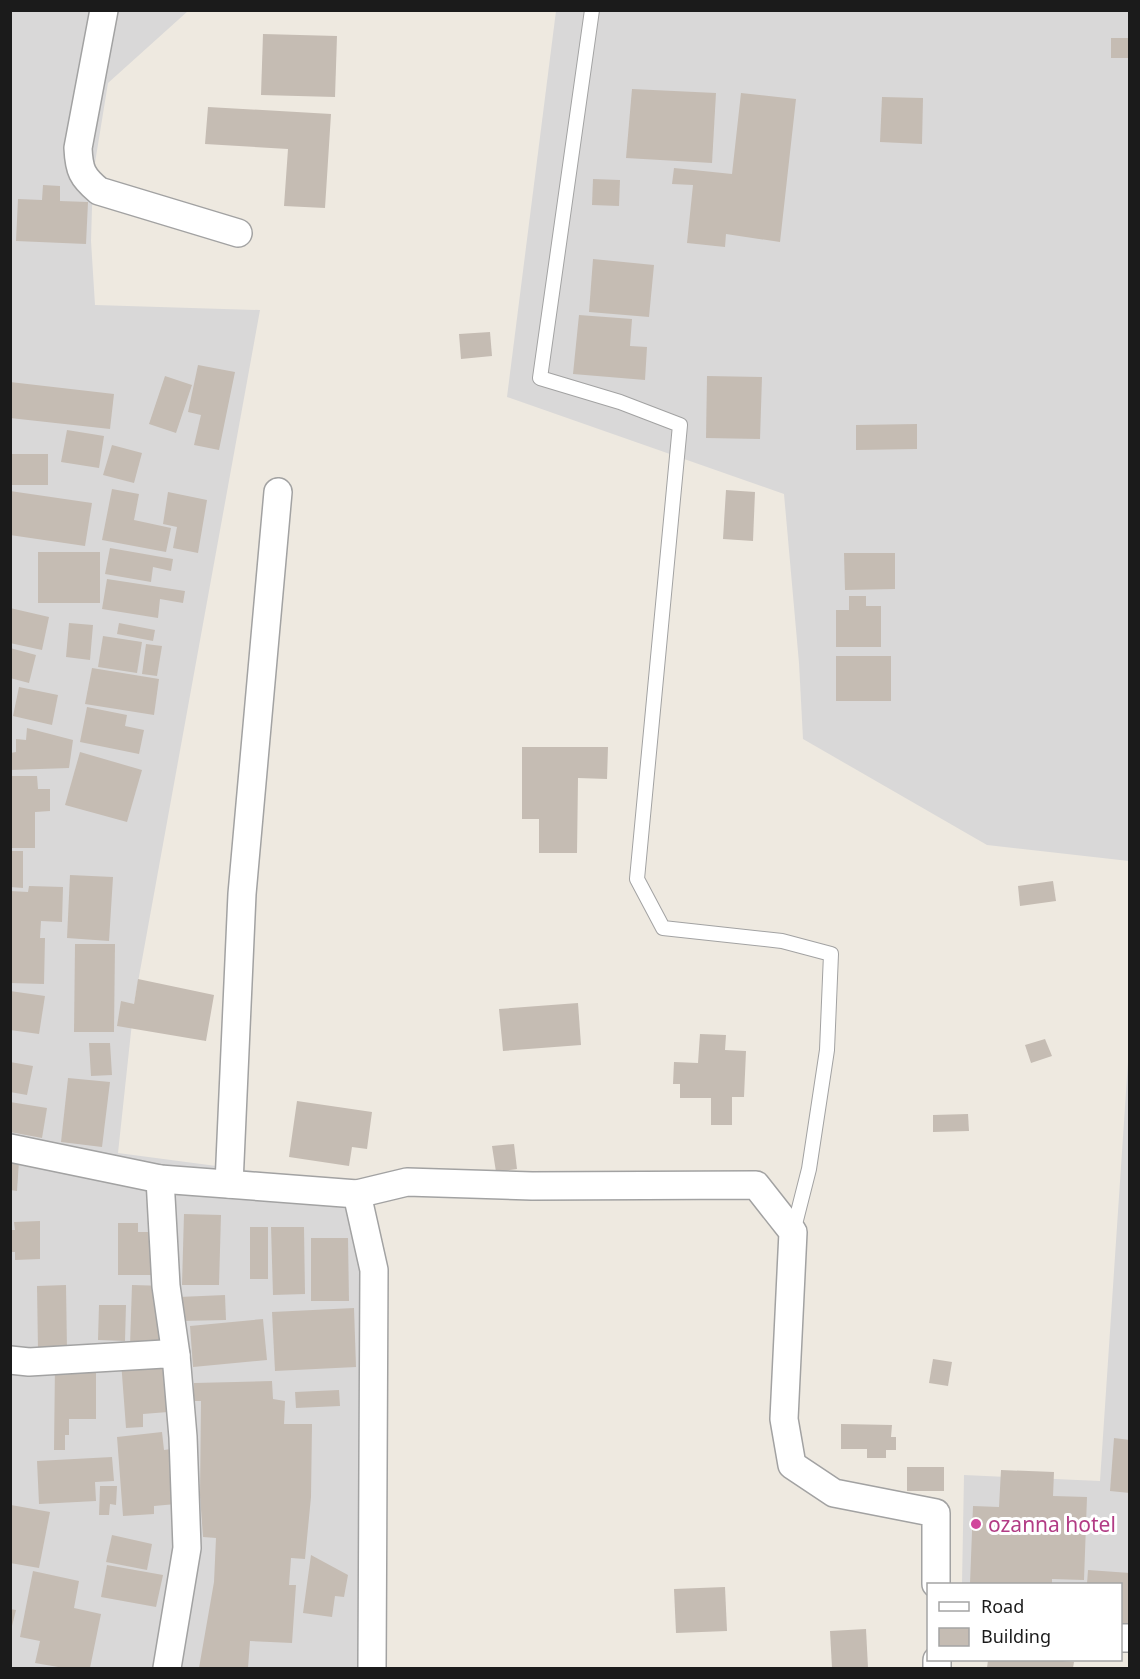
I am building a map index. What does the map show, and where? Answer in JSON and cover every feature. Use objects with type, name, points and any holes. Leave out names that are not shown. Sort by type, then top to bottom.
[{"type":"street","points":[[104,10],[78,148],[79,164],[86,181],[99,191],[238,233]]},
{"type":"street","points":[[229,1184],[242,894],[278,492]]},
{"type":"street","points":[[10,1148],[160,1179],[357,1194],[407,1182],[532,1186],[756,1185],[793,1232],[784,1419],[792,1465],[834,1493],[936,1513],[936,1583]]},
{"type":"street","points":[[160,1179],[166,1286],[176,1355],[183,1437],[187,1548],[167,1668]]},
{"type":"street","points":[[357,1194],[374,1270],[372,1668]]},
{"type":"street","points":[[10,1360],[29,1362],[176,1355]]},
{"type":"lane","points":[[592,10],[540,378],[620,402],[680,425],[637,879],[663,928],[782,941],[831,954],[827,1050],[809,1169],[793,1232]]},
{"type":"shaded area","points":[[11,11],[188,11],[108,83],[93,175],[91,241],[95,305],[260,310],[134,1004],[118,1153],[366,1186],[360,1668],[11,1668]]},
{"type":"shaded area","points":[[556,11],[1129,11],[1129,861],[987,845],[803,739],[799,663],[784,494],[507,397]]},
{"type":"shaded area","points":[[1129,1047],[1129,1624],[1122,1583],[962,1583],[964,1475],[1100,1481]]},
{"type":"building","points":[[263,34],[337,36],[335,97],[261,95]]},
{"type":"building","points":[[1111,38],[1130,38],[1130,58],[1111,58]]},
{"type":"building","points":[[632,89],[716,93],[712,163],[626,158]]},
{"type":"building","points":[[741,93],[796,99],[780,242],[726,234],[725,247],[687,243],[693,185],[672,184],[674,168],[732,174]]},
{"type":"building","points":[[882,97],[923,98],[922,144],[880,142]]},
{"type":"building","points":[[208,107],[331,114],[325,208],[284,206],[288,149],[205,144]]},
{"type":"building","points":[[593,179],[620,180],[619,206],[592,205]]},
{"type":"building","points":[[43,185],[60,186],[60,201],[88,202],[86,244],[16,241],[18,199],[42,200]]},
{"type":"building","points":[[593,259],[654,265],[649,317],[589,312]]},
{"type":"building","points":[[579,315],[632,319],[630,346],[647,347],[645,380],[573,374]]},
{"type":"building","points":[[490,332],[492,356],[461,359],[459,334]]},
{"type":"building","points":[[198,365],[235,372],[219,450],[194,445],[201,415],[188,412]]},
{"type":"building","points":[[165,376],[192,385],[176,433],[149,424]]},
{"type":"building","points":[[707,376],[762,377],[760,439],[706,438]]},
{"type":"building","points":[[10,382],[114,394],[110,429],[10,418]]},
{"type":"building","points":[[917,424],[917,449],[856,450],[856,425]]},
{"type":"building","points":[[67,430],[104,436],[99,468],[61,462]]},
{"type":"building","points":[[112,445],[142,453],[134,483],[103,475]]},
{"type":"building","points":[[10,454],[48,454],[48,485],[10,485]]},
{"type":"building","points":[[112,489],[139,494],[134,520],[171,528],[166,552],[102,540]]},
{"type":"building","points":[[726,490],[755,492],[753,541],[723,539]]},
{"type":"building","points":[[10,491],[92,503],[85,546],[10,535]]},
{"type":"building","points":[[168,492],[207,500],[198,553],[173,548],[177,527],[163,524]]},
{"type":"building","points":[[110,548],[173,559],[171,571],[153,567],[151,582],[105,574]]},
{"type":"building","points":[[38,552],[100,552],[100,603],[38,603]]},
{"type":"building","points":[[844,553],[895,553],[895,589],[845,590]]},
{"type":"building","points":[[107,579],[185,591],[183,603],[160,599],[158,618],[102,609]]},
{"type":"building","points":[[849,596],[866,596],[866,606],[881,606],[881,647],[836,647],[836,610],[849,610]]},
{"type":"building","points":[[10,608],[49,617],[42,650],[10,643]]},
{"type":"building","points":[[69,623],[93,625],[90,660],[66,657]]},
{"type":"building","points":[[119,623],[155,630],[153,641],[117,634]]},
{"type":"building","points":[[103,636],[142,642],[137,673],[98,667]]},
{"type":"building","points":[[146,644],[162,646],[157,676],[142,674]]},
{"type":"building","points":[[10,648],[36,655],[29,683],[10,678]]},
{"type":"building","points":[[836,656],[891,656],[891,701],[836,701]]},
{"type":"building","points":[[92,668],[159,679],[154,715],[85,704]]},
{"type":"building","points":[[19,687],[58,695],[52,725],[13,716]]},
{"type":"building","points":[[87,707],[127,715],[125,726],[144,730],[139,754],[80,742]]},
{"type":"building","points":[[27,728],[73,740],[69,768],[10,770],[10,753],[16,752],[16,739],[26,740]]},
{"type":"building","points":[[522,747],[608,747],[607,779],[578,778],[577,853],[539,853],[539,819],[522,819]]},
{"type":"building","points":[[80,752],[142,770],[127,822],[65,805]]},
{"type":"building","points":[[10,776],[37,776],[38,789],[50,789],[50,811],[35,812],[35,848],[10,848]]},
{"type":"building","points":[[10,851],[23,851],[23,888],[10,887]]},
{"type":"building","points":[[70,875],[113,877],[109,941],[67,938]]},
{"type":"building","points":[[1053,881],[1056,901],[1020,906],[1018,886]]},
{"type":"building","points":[[29,886],[63,887],[62,922],[41,921],[40,938],[45,938],[44,984],[10,983],[10,891],[28,892]]},
{"type":"building","points":[[75,944],[115,944],[114,1032],[74,1032]]},
{"type":"building","points":[[138,979],[214,995],[206,1041],[117,1026],[121,1001],[134,1004]]},
{"type":"building","points":[[10,991],[45,996],[39,1034],[10,1030]]},
{"type":"building","points":[[578,1003],[581,1045],[503,1051],[499,1009]]},
{"type":"building","points":[[700,1034],[726,1035],[725,1050],[746,1051],[744,1097],[732,1097],[732,1125],[711,1125],[711,1098],[680,1098],[680,1084],[673,1084],[674,1062],[698,1063]]},
{"type":"building","points":[[1045,1039],[1052,1056],[1031,1063],[1025,1045]]},
{"type":"building","points":[[89,1043],[110,1043],[112,1075],[91,1076]]},
{"type":"building","points":[[10,1062],[33,1066],[27,1095],[10,1092]]},
{"type":"building","points":[[68,1078],[110,1082],[102,1147],[61,1142]]},
{"type":"building","points":[[297,1101],[372,1112],[367,1149],[352,1147],[349,1166],[289,1157]]},
{"type":"building","points":[[10,1102],[47,1108],[42,1138],[10,1132]]},
{"type":"building","points":[[968,1114],[969,1131],[933,1132],[933,1115]]},
{"type":"building","points":[[514,1144],[517,1169],[496,1172],[492,1146]]},
{"type":"building","points":[[10,1160],[19,1161],[17,1191],[10,1190]]},
{"type":"building","points":[[184,1214],[221,1215],[219,1285],[182,1285]]},
{"type":"building","points":[[40,1221],[40,1259],[15,1260],[15,1252],[10,1252],[10,1230],[15,1230],[14,1222]]},
{"type":"building","points":[[118,1223],[138,1223],[138,1232],[152,1232],[153,1275],[118,1275]]},
{"type":"building","points":[[250,1227],[268,1227],[268,1279],[250,1279]]},
{"type":"building","points":[[271,1227],[304,1227],[305,1294],[273,1295]]},
{"type":"building","points":[[311,1238],[348,1238],[349,1301],[311,1301]]},
{"type":"building","points":[[66,1285],[67,1351],[38,1351],[37,1286]]},
{"type":"building","points":[[132,1285],[166,1286],[164,1347],[130,1346]]},
{"type":"building","points":[[225,1295],[226,1320],[180,1321],[179,1297]]},
{"type":"building","points":[[99,1305],[126,1305],[125,1341],[98,1340]]},
{"type":"building","points":[[354,1308],[356,1367],[275,1371],[272,1312]]},
{"type":"building","points":[[263,1319],[267,1360],[193,1367],[190,1326]]},
{"type":"building","points":[[164,1359],[168,1412],[143,1414],[143,1427],[126,1428],[121,1361]]},
{"type":"building","points":[[933,1359],[952,1362],[948,1386],[929,1383]]},
{"type":"building","points":[[55,1364],[96,1364],[96,1419],[69,1419],[69,1435],[65,1435],[65,1450],[54,1450]]},
{"type":"building","points":[[272,1381],[273,1399],[285,1401],[284,1424],[312,1424],[311,1497],[305,1559],[291,1558],[289,1585],[296,1585],[292,1643],[250,1641],[248,1668],[199,1668],[214,1582],[216,1538],[203,1537],[200,1495],[201,1401],[194,1401],[194,1383]]},
{"type":"building","points":[[339,1390],[340,1406],[296,1408],[295,1392]]},
{"type":"building","points":[[841,1424],[892,1425],[891,1437],[896,1437],[896,1450],[886,1450],[886,1458],[867,1458],[867,1449],[841,1449]]},
{"type":"building","points":[[162,1432],[164,1450],[171,1449],[176,1504],[154,1506],[154,1514],[123,1516],[117,1437]]},
{"type":"building","points":[[1114,1438],[1130,1440],[1130,1493],[1110,1491]]},
{"type":"building","points":[[112,1457],[114,1481],[95,1482],[96,1501],[39,1504],[37,1461]]},
{"type":"building","points":[[907,1467],[944,1467],[944,1491],[907,1491]]},
{"type":"building","points":[[1001,1470],[1054,1472],[1053,1496],[1087,1497],[1084,1580],[1052,1579],[1052,1583],[970,1583],[973,1506],[999,1507]]},
{"type":"building","points":[[100,1486],[117,1486],[116,1505],[110,1504],[109,1515],[99,1515]]},
{"type":"building","points":[[11,1505],[50,1512],[39,1568],[10,1563]]},
{"type":"building","points":[[112,1535],[152,1544],[147,1570],[106,1562]]},
{"type":"building","points":[[311,1555],[348,1575],[344,1597],[335,1596],[332,1617],[303,1613]]},
{"type":"building","points":[[107,1565],[163,1575],[156,1607],[101,1597]]},
{"type":"building","points":[[1088,1570],[1130,1573],[1130,1633],[1122,1633],[1122,1583],[1087,1583]]},
{"type":"building","points":[[33,1571],[79,1581],[74,1608],[101,1614],[90,1668],[64,1668],[35,1663],[40,1641],[20,1637]]},
{"type":"building","points":[[725,1587],[727,1631],[676,1633],[674,1589]]},
{"type":"building","points":[[10,1609],[16,1610],[11,1630],[10,1630]]},
{"type":"building","points":[[866,1629],[868,1668],[832,1668],[830,1631]]},
{"type":"building","points":[[988,1661],[1074,1662],[1073,1668],[987,1668]]},
{"type":"place","name":"ozanna hotel","points":[[976,1524]]}]
